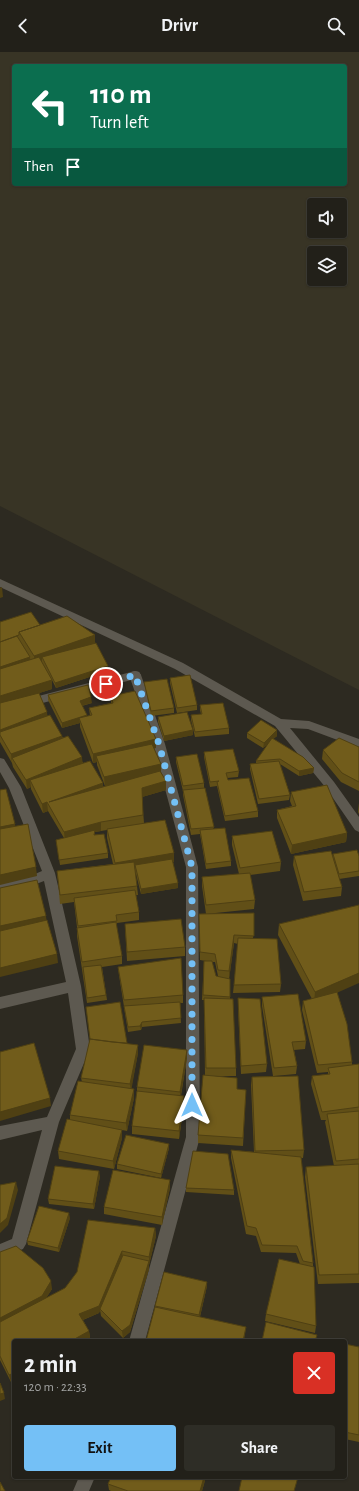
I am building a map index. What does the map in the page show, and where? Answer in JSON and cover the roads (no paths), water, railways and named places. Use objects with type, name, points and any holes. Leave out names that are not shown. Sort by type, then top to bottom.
[{"type":"street","points":[[0,583],[179,666],[279,723],[330,785],[359,828]]},
{"type":"street","points":[[0,710],[135,675],[159,744],[192,867],[193,1137],[138,1339]]},
{"type":"street","points":[[279,723],[309,725],[344,736],[359,744]]},
{"type":"street","points":[[0,762],[15,787],[49,873],[74,986],[83,1049],[52,1122],[18,1244],[0,1251]]},
{"type":"street","points":[[0,790],[15,787]]},
{"type":"street","points":[[0,889],[31,881],[49,873]]},
{"type":"street","points":[[0,1003],[74,986]]},
{"type":"street","points":[[0,1133],[52,1122]]},
{"type":"street","points":[[81,1491],[85,1479]]}]
